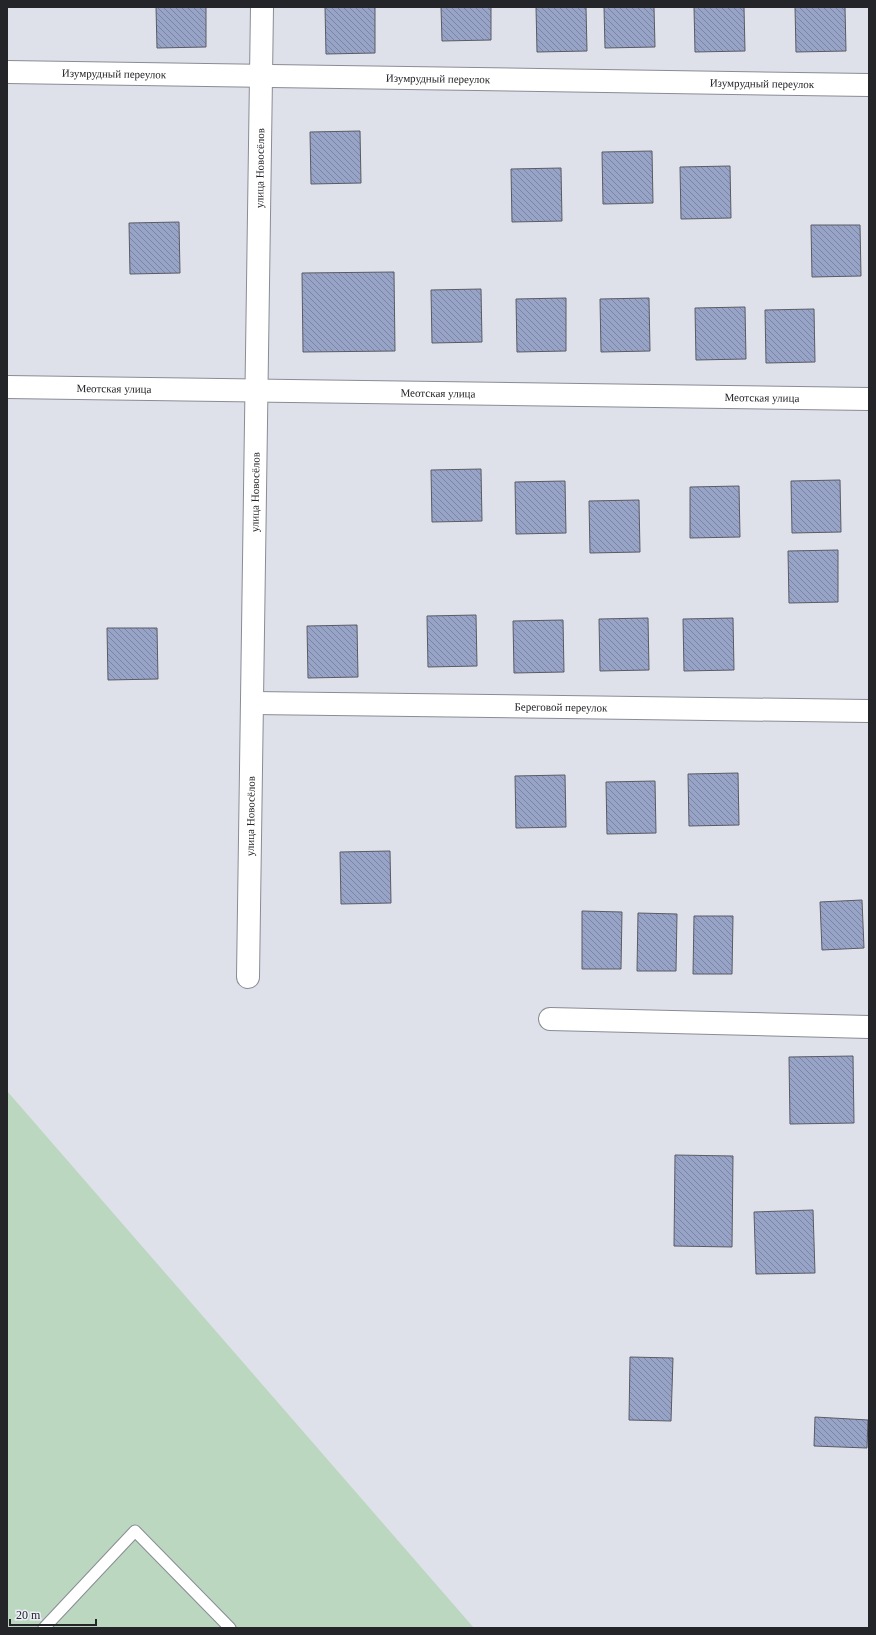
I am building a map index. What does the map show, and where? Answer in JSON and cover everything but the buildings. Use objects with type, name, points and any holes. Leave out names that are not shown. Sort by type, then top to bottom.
[{"type":"street","name":"улица Новосёлов","points":[[248,977],[262,7]]},
{"type":"street","name":"Изумрудный переулок","points":[[7,72],[869,86]]},
{"type":"street","name":"Меотская улица","points":[[7,387],[869,399]]},
{"type":"street","name":"Береговой переулок","points":[[252,703],[869,711]]},
{"type":"street","points":[[550,1019],[869,1028]]},
{"type":"lane","points":[[44,1628],[135,1531],[230,1628]]},
{"type":"green space","points":[[7,1091],[474,1628],[7,1628]]}]
